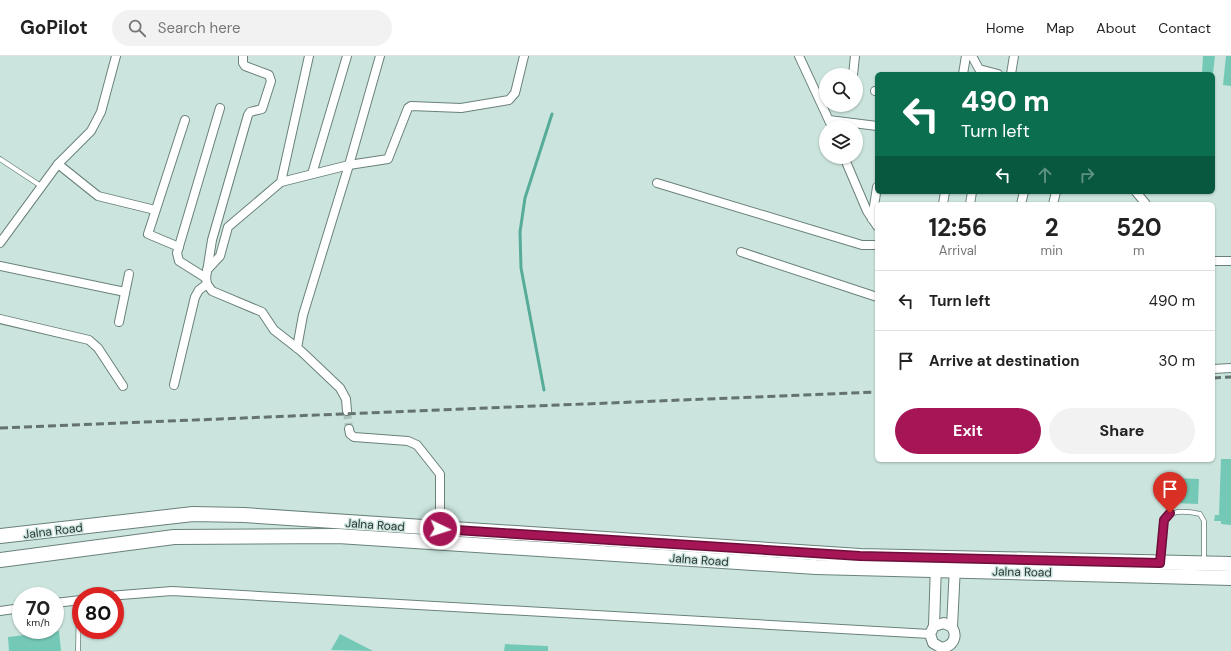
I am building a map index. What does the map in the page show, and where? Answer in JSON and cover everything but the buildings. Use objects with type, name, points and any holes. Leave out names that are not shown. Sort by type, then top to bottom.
[{"type":"highway","name":"Jalna Road","points":[[0,536],[193,514],[244,515],[860,556],[936,564]]},
{"type":"highway","name":"Jalna Road","points":[[0,560],[174,537],[338,536],[816,567],[936,564],[1160,563],[1204,570],[1231,578]]},
{"type":"highway","name":"Jalna Road","points":[[955,564],[1204,570],[1231,564]]},
{"type":"street","points":[[0,243],[58,164],[91,131],[101,112],[116,56]]},
{"type":"street","points":[[243,56],[243,63],[245,66],[269,75],[271,81],[262,109],[250,112],[248,115],[212,240],[206,277],[212,291],[262,312],[274,330],[297,348],[340,388],[346,399],[347,412]]},
{"type":"street","points":[[281,182],[309,56]]},
{"type":"street","points":[[312,174],[346,56]]},
{"type":"street","points":[[297,348],[303,315],[349,165],[380,56]]},
{"type":"street","points":[[174,385],[195,297],[220,256],[228,227],[281,182],[349,165],[388,159],[408,108],[411,106],[461,108],[510,100],[516,93],[524,56]]},
{"type":"street","points":[[799,56],[819,90]]},
{"type":"street","points":[[854,68],[855,56]]},
{"type":"street","points":[[963,72],[966,56]]},
{"type":"street","points":[[972,56],[980,70],[989,72]]},
{"type":"street","points":[[1011,72],[1014,56]]},
{"type":"street","points":[[206,277],[179,261],[177,253],[220,108]]},
{"type":"street","points":[[179,247],[148,234],[185,120]]},
{"type":"street","points":[[863,125],[875,126]]},
{"type":"street","points":[[58,164],[98,196],[155,210]]},
{"type":"street","points":[[847,164],[875,223]]},
{"type":"street","points":[[657,183],[862,245],[875,245]]},
{"type":"street","points":[[872,219],[876,194]]},
{"type":"street","points":[[1138,194],[1144,202]]},
{"type":"street","points":[[741,252],[875,296]]},
{"type":"street","points":[[1215,261],[1231,261]]},
{"type":"street","points":[[0,266],[125,292]]},
{"type":"street","points":[[119,322],[129,274]]},
{"type":"street","points":[[0,319],[89,340],[98,348],[122,386]]},
{"type":"street","points":[[1215,369],[1231,368]]},
{"type":"street","points":[[349,429],[350,434],[354,437],[408,441],[417,445],[440,474],[440,529]]},
{"type":"street","points":[[936,564],[932,630],[933,644],[937,649],[951,648],[955,636],[952,627],[955,564]]},
{"type":"street","points":[[124,595],[172,591],[932,630],[944,623],[952,627]]},
{"type":"street","points":[[0,611],[12,609]]},
{"type":"lane","points":[[0,159],[42,187]]},
{"type":"lane","points":[[1160,563],[1164,520],[1170,513],[1184,510],[1200,514],[1204,521],[1204,570]]},
{"type":"lane","points":[[78,639],[78,651]]},
{"type":"waterway","points":[[544,390],[521,268],[520,232],[525,198],[552,114]]},
{"type":"tunnel","points":[[347,411],[349,429]]},
{"type":"railway","points":[[1215,378],[1231,377]]},
{"type":"railway","points":[[0,428],[875,392]]},
{"type":"route","points":[[440,529],[860,556],[1160,563],[1164,520],[1170,513]]}]
